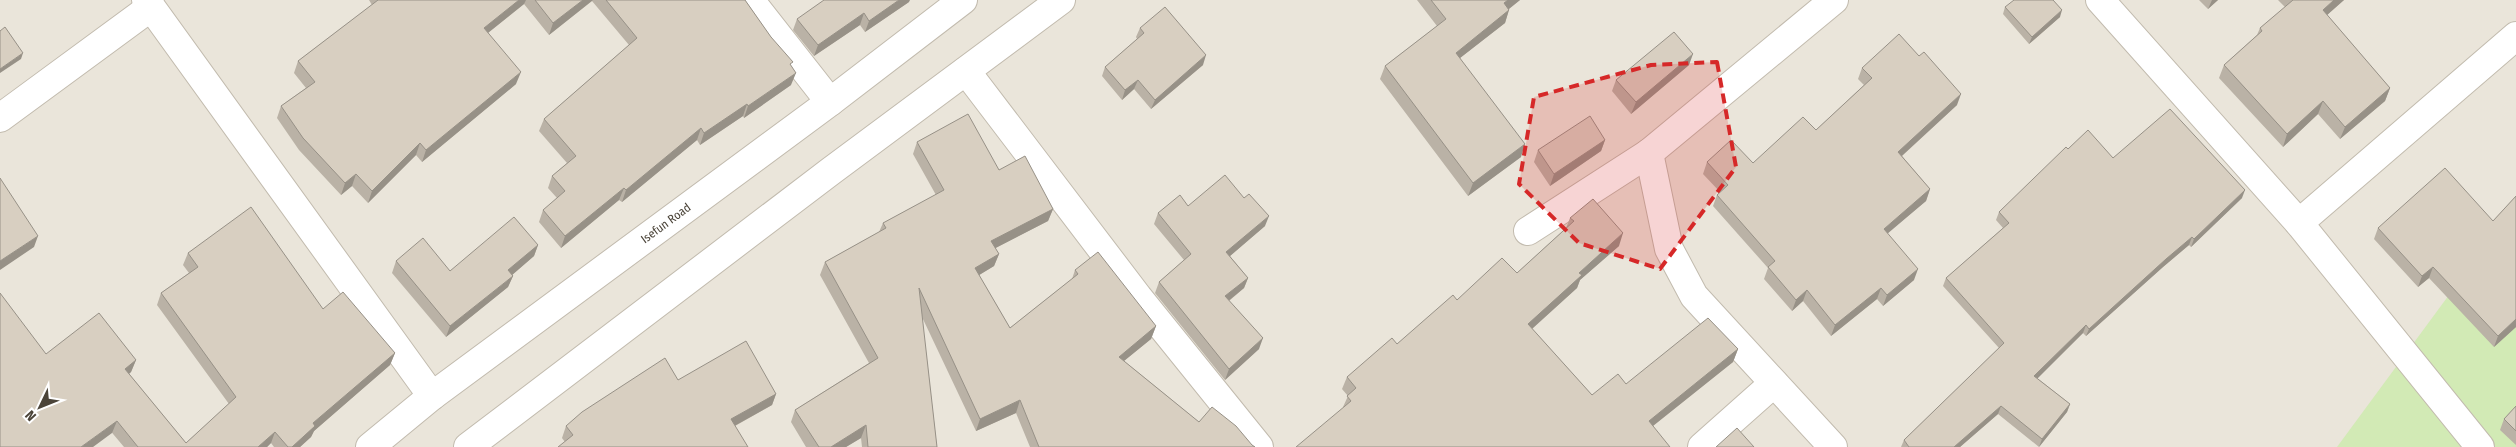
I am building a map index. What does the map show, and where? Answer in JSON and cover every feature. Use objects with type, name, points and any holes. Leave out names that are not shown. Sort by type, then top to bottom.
[{"type":"street","points":[[750,0],[830,102]]},
{"type":"street","name":"Isefun Road","points":[[370,447],[432,396],[830,102],[963,0]]},
{"type":"street","points":[[468,447],[1061,0]]},
{"type":"street","points":[[1528,232],[1649,153],[1834,0]]},
{"type":"street","points":[[2100,0],[2299,223],[2480,447]]},
{"type":"street","points":[[0,118],[148,4],[432,396]]},
{"type":"street","points":[[2299,223],[2516,36]]},
{"type":"street","points":[[966,71],[1138,297],[1259,447]]},
{"type":"street","points":[[1649,153],[1669,249],[1694,296],[1833,447]]},
{"type":"street","points":[[1702,447],[1774,382]]},
{"type":"highlighted area","points":[[1717,62],[1736,167],[1660,269],[1579,243],[1519,184],[1534,97],[1651,65]]},
{"type":"shaded area","points":[[0,0],[2516,0],[2516,447],[0,447]]},
{"type":"green space","points":[[2516,204],[2516,447],[2337,447]]},
{"type":"building","points":[[378,0],[519,0],[484,28],[521,72],[426,150],[420,143],[372,191],[356,174],[345,183],[303,138],[281,106],[315,82],[298,61]]},
{"type":"building","points":[[535,0],[583,0],[553,23]]},
{"type":"building","points":[[606,0],[745,0],[771,37],[793,62],[790,64],[796,73],[704,133],[701,128],[626,190],[624,188],[565,236],[543,210],[565,191],[552,176],[576,156],[544,119],[637,38]]},
{"type":"building","points":[[824,0],[899,0],[869,21],[864,13],[818,45],[797,19]]},
{"type":"building","points":[[1431,0],[1508,0],[1504,3],[1509,10],[1456,53],[1525,144],[1473,183],[1385,66],[1446,19]]},
{"type":"building","points":[[2014,0],[2053,0],[2062,10],[2032,37],[2005,7]]},
{"type":"building","points":[[2293,0],[2334,0],[2323,10],[2390,88],[2345,127],[2323,101],[2287,134],[2224,65],[2262,31],[2260,28]]},
{"type":"building","points":[[1165,7],[1206,55],[1155,100],[1138,80],[1125,90],[1105,67],[1144,33],[1140,28]]},
{"type":"building","points":[[5,27],[23,53],[0,69],[0,31]]},
{"type":"building","points":[[1674,32],[1693,54],[1636,102],[1616,80]]},
{"type":"building","points":[[1899,34],[1919,56],[1924,52],[1961,94],[1898,152],[1930,189],[1884,229],[1918,269],[1887,295],[1881,288],[1835,325],[1807,290],[1796,300],[1768,267],[1775,261],[1717,195],[1728,185],[1707,162],[1731,140],[1753,163],[1803,117],[1816,130],[1872,78],[1862,68]]},
{"type":"building","points":[[2170,109],[2245,190],[2194,239],[2192,237],[2166,259],[2089,329],[2086,325],[2034,376],[2070,404],[2042,439],[2001,406],[1954,447],[1909,447],[1904,440],[2004,343],[1946,278],[2009,223],[1999,212],[2066,147],[2068,149],[2088,130],[2113,158]]},
{"type":"building","points":[[968,114],[999,170],[1025,156],[1053,209],[991,241],[999,254],[975,268],[1010,328],[1078,274],[1075,270],[1098,252],[1156,326],[1119,357],[1199,422],[1212,407],[1236,426],[1255,447],[1039,447],[1020,400],[980,419],[919,288],[937,447],[868,447],[866,425],[831,447],[819,447],[795,410],[878,358],[825,262],[886,228],[883,223],[944,190],[917,142]]},
{"type":"building","points":[[1590,116],[1605,140],[1554,174],[1538,150]]},
{"type":"building","points":[[2445,168],[2493,221],[2516,196],[2516,319],[2498,336],[2433,267],[2422,276],[2378,228]]},
{"type":"building","points":[[1225,175],[1244,198],[1249,194],[1269,216],[1226,252],[1248,278],[1225,296],[1263,338],[1229,369],[1159,282],[1191,254],[1158,213],[1180,195],[1188,206]]},
{"type":"building","points":[[0,178],[38,236],[0,261]]},
{"type":"building","points":[[1593,199],[1623,233],[1579,273],[1582,275],[1528,324],[1592,395],[1618,374],[1626,384],[1708,318],[1738,349],[1649,421],[1670,447],[1296,447],[1351,401],[1347,396],[1356,388],[1347,377],[1392,338],[1397,344],[1453,295],[1457,300],[1502,258],[1517,273],[1574,221],[1570,218]]},
{"type":"building","points":[[251,207],[323,309],[343,292],[395,353],[313,423],[315,426],[292,447],[288,447],[275,432],[258,447],[138,447],[117,421],[81,447],[0,447],[0,293],[46,354],[99,313],[136,360],[125,369],[186,443],[236,397],[161,293],[198,267],[188,253]]},
{"type":"building","points":[[514,217],[538,245],[508,270],[513,276],[450,326],[396,261],[423,238],[450,271]]},
{"type":"building","points":[[746,341],[776,394],[731,419],[748,447],[558,447],[573,435],[566,426],[582,412],[665,358],[678,380]]},
{"type":"building","points":[[2516,406],[2516,431],[2504,419]]},
{"type":"building","points":[[1737,428],[1754,447],[1716,447]]}]
